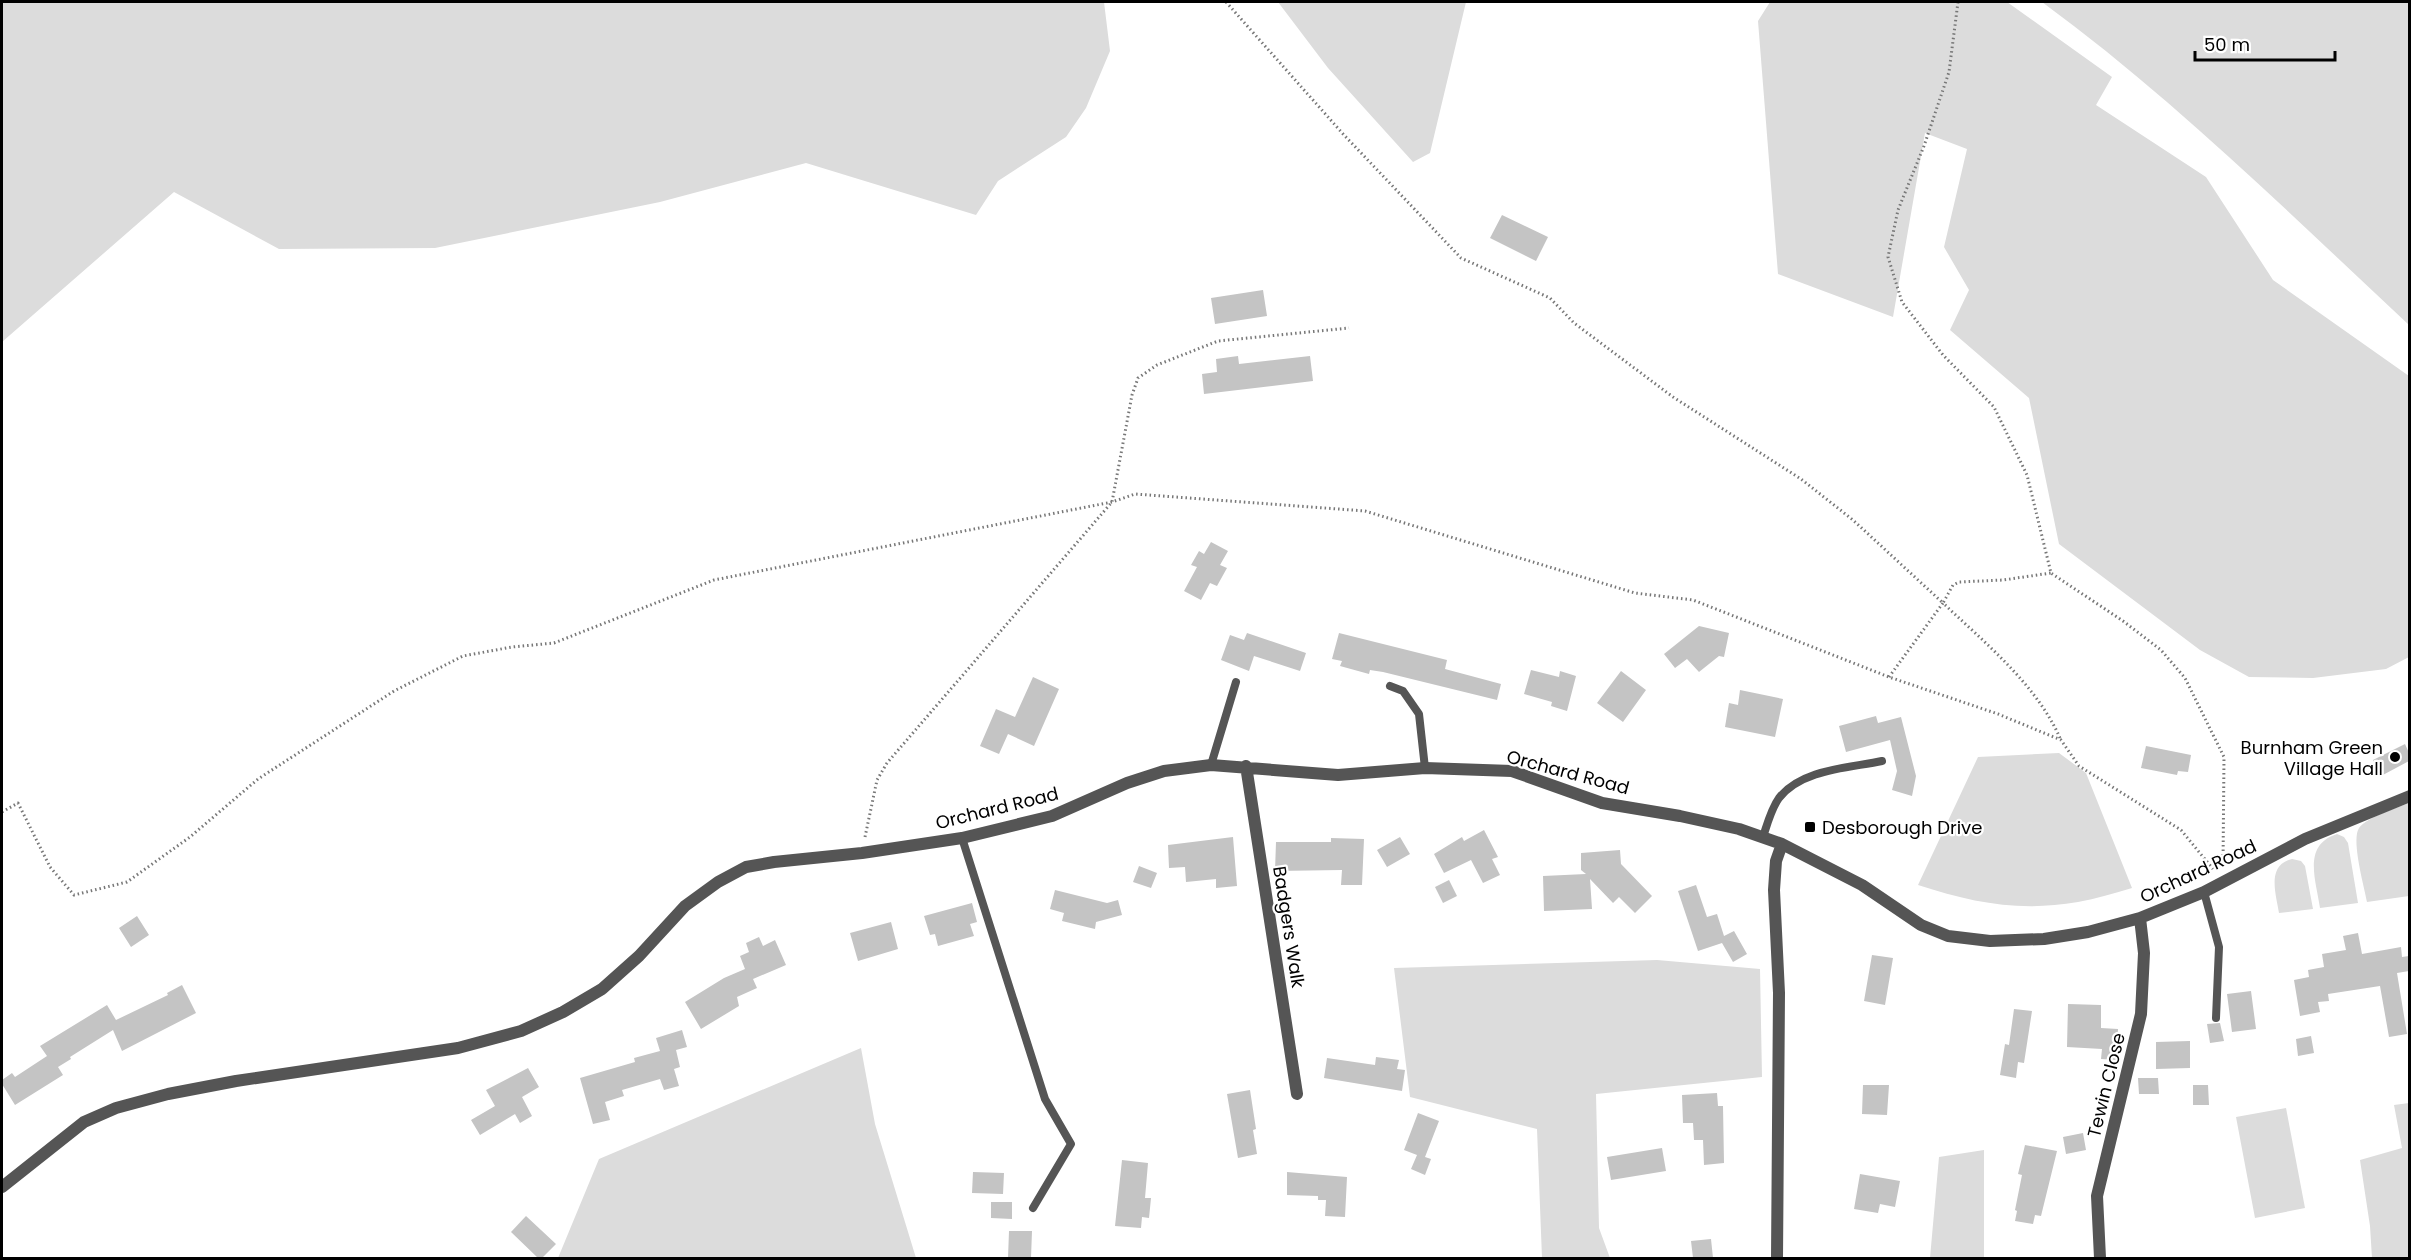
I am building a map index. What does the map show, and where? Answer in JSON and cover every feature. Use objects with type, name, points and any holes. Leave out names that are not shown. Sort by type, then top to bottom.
[{"type":"street","name":"Orchard Road","points":[[2,1187],[84,1122],[116,1108],[168,1094],[236,1081],[458,1048],[521,1031],[563,1012],[602,989],[639,956],[685,906],[718,882],[746,867],[962,838],[1052,816],[1127,783],[1164,771],[1211,765],[1338,775],[1425,768],[1512,771],[1602,803],[1680,816],[1739,829],[1763,837],[1782,844],[1862,885],[1921,925],[1948,936],[1990,941],[2044,939],[2088,932],[2139,918],[2204,892],[2305,839],[2409,796]]},
{"type":"street","name":"Badgers Walk","points":[[1246,766],[1297,1094]]},
{"type":"street","points":[[1777,1258],[1779,993],[1774,890],[1776,861],[1782,844]]},
{"type":"street","name":"Tewin Close","points":[[2100,1258],[2097,1196],[2141,1014],[2144,953],[2139,918]]},
{"type":"lane","points":[[1211,765],[1236,682]]},
{"type":"lane","points":[[1390,686],[1403,691],[1419,714],[1425,768]]},
{"type":"lane","points":[[1763,837],[1778,800],[1801,781],[1819,774],[1882,761]]},
{"type":"lane","points":[[962,838],[1045,1099],[1071,1144],[1033,1208]]},
{"type":"lane","points":[[2204,892],[2220,947],[2216,1018]]},
{"type":"path","points":[[1226,2],[1344,135],[1461,258],[1550,298],[1574,323],[1673,397],[1801,479],[1852,520],[2008,665],[2052,719],[2061,740],[2079,766],[2181,830],[2223,881]]},
{"type":"path","points":[[1958,2],[1949,72],[1924,146],[1898,210],[1888,257],[1902,302],[1943,355],[1994,407],[2026,475],[2051,573]]},
{"type":"path","points":[[862,853],[877,780],[887,763],[1112,502],[1132,395],[1138,378],[1157,365],[1218,341],[1349,327]]},
{"type":"path","points":[[2,812],[18,803],[50,867],[74,894],[127,882],[190,837],[258,778],[394,691],[463,656],[512,647],[554,643],[714,580],[1112,502],[1135,494],[1365,511],[1635,592],[1693,600],[1889,677],[1998,714],[2061,740]]},
{"type":"path","points":[[1889,677],[1943,603],[1953,585],[1959,582],[2003,580],[2051,573],[2124,621],[2162,650],[2185,678],[2224,757],[2223,881]]},
{"type":"shaded area","points":[[2,2],[1104,2],[1110,51],[1086,108],[1066,137],[998,181],[976,215],[806,163],[660,202],[435,248],[279,249],[174,192],[2,342]]},
{"type":"shaded area","points":[[1278,2],[1466,2],[1430,153],[1413,162],[1328,68]]},
{"type":"shaded area","points":[[1770,2],[2007,2],[2112,77],[2096,105],[2206,177],[2273,280],[2409,376],[2409,657],[2386,669],[2313,678],[2249,677],[2200,650],[2059,544],[2029,398],[1950,330],[1969,290],[1944,247],[1967,149],[1925,133],[1893,317],[1778,274],[1758,21]]},
{"type":"shaded area","points":[[2042,2],[2409,2],[2409,325],[2184,117],[2138,77]]},
{"type":"shaded area","points":[[2059,753],[2086,773],[2132,888],[2085,901],[2057,905],[2016,906],[1958,897],[1918,885],[1978,757]]},
{"type":"shaded area","points":[[2409,803],[2409,896],[2367,902],[2357,852],[2356,842],[2359,828],[2375,817]]},
{"type":"shaded area","points":[[2337,834],[2344,837],[2348,843],[2358,903],[2320,908],[2314,875],[2315,855],[2319,846],[2326,839]]},
{"type":"shaded area","points":[[2292,859],[2301,861],[2305,866],[2313,909],[2279,913],[2275,889],[2276,874],[2284,862]]},
{"type":"shaded area","points":[[1657,960],[1760,969],[1762,1077],[1596,1094],[1599,1228],[1610,1258],[1542,1258],[1537,1129],[1410,1097],[1394,968]]},
{"type":"shaded area","points":[[861,1048],[875,1124],[916,1258],[558,1258],[599,1159]]},
{"type":"shaded area","points":[[2409,1103],[2409,1258],[2372,1258],[2370,1226],[2360,1160],[2402,1148],[2394,1105]]},
{"type":"shaded area","points":[[2286,1108],[2305,1208],[2255,1218],[2236,1117]]},
{"type":"shaded area","points":[[1984,1150],[1984,1258],[1930,1258],[1939,1157]]},
{"type":"building","points":[[1502,215],[1548,237],[1536,261],[1490,238]]},
{"type":"building","points":[[1263,290],[1267,316],[1215,324],[1211,298]]},
{"type":"building","points":[[1238,356],[1239,364],[1310,356],[1313,381],[1204,394],[1202,374],[1217,372],[1216,359]]},
{"type":"building","points":[[1211,542],[1228,551],[1220,565],[1227,568],[1217,586],[1210,583],[1201,600],[1184,591],[1197,567],[1191,565],[1199,551],[1204,554]]},
{"type":"building","points":[[1699,626],[1729,633],[1724,657],[1719,656],[1699,672],[1687,659],[1675,668],[1664,654]]},
{"type":"building","points":[[1247,633],[1306,653],[1300,671],[1254,656],[1249,671],[1221,660],[1230,635],[1244,640]]},
{"type":"building","points":[[1339,633],[1447,660],[1445,669],[1501,684],[1497,700],[1383,672],[1370,670],[1369,674],[1340,666],[1342,661],[1332,659]]},
{"type":"building","points":[[1531,670],[1559,677],[1560,671],[1576,676],[1567,711],[1551,706],[1552,702],[1524,694]]},
{"type":"building","points":[[1621,671],[1646,690],[1623,722],[1597,703]]},
{"type":"building","points":[[1033,677],[1059,689],[1034,746],[1008,734],[999,754],[980,746],[996,709],[1015,717]]},
{"type":"building","points":[[1740,690],[1783,699],[1775,737],[1725,727],[1729,703],[1738,705]]},
{"type":"building","points":[[1876,716],[1878,723],[1901,717],[1916,776],[1912,796],[1892,790],[1897,771],[1890,740],[1846,752],[1839,726]]},
{"type":"building","name":"Burnham Green Village Hall","points":[[2405,744],[2409,753],[2409,761],[2381,776],[2373,760]]},
{"type":"building","points":[[2146,746],[2191,755],[2188,772],[2178,771],[2177,775],[2141,768]]},
{"type":"building","points":[[1484,830],[1498,857],[1492,859],[1500,875],[1483,883],[1471,860],[1444,873],[1434,854],[1462,837],[1464,841]]},
{"type":"building","points":[[1233,837],[1237,886],[1216,888],[1216,879],[1186,882],[1185,867],[1169,868],[1168,845]]},
{"type":"building","points":[[1400,837],[1410,854],[1387,867],[1377,850]]},
{"type":"building","points":[[1331,838],[1364,839],[1362,885],[1341,885],[1342,870],[1275,871],[1276,842],[1331,842]]},
{"type":"building","points":[[1620,850],[1621,864],[1652,896],[1635,913],[1619,897],[1613,903],[1590,879],[1592,909],[1544,911],[1543,876],[1586,874],[1581,870],[1581,853]]},
{"type":"building","points":[[1139,866],[1157,873],[1151,888],[1133,882]]},
{"type":"building","points":[[1449,880],[1457,896],[1443,903],[1435,887]]},
{"type":"building","points":[[1696,885],[1707,917],[1717,914],[1724,936],[1734,931],[1747,954],[1733,962],[1722,943],[1698,951],[1678,891]]},
{"type":"building","points":[[1055,890],[1107,903],[1118,900],[1122,915],[1096,922],[1095,929],[1062,921],[1064,913],[1050,909]]},
{"type":"building","points":[[972,903],[977,922],[970,924],[974,936],[938,946],[935,934],[930,935],[924,916]]},
{"type":"building","points":[[137,916],[149,935],[131,947],[119,928]]},
{"type":"building","points":[[891,922],[898,949],[858,961],[850,933]]},
{"type":"building","points":[[2358,933],[2362,954],[2401,947],[2402,957],[2409,956],[2409,971],[2397,973],[2407,1034],[2389,1037],[2380,986],[2328,994],[2329,1001],[2318,1002],[2320,1012],[2300,1016],[2294,980],[2309,977],[2308,970],[2324,967],[2322,954],[2346,950],[2343,936]]},
{"type":"building","points":[[759,937],[763,946],[775,940],[786,965],[753,979],[757,988],[737,997],[739,1006],[701,1029],[685,1002],[724,978],[745,969],[740,956],[749,952],[746,943]]},
{"type":"building","points":[[1872,955],[1893,958],[1885,1005],[1864,1001]]},
{"type":"building","points":[[182,985],[196,1013],[122,1051],[113,1030],[58,1067],[63,1075],[15,1105],[2,1084],[2,1080],[12,1073],[15,1077],[47,1056],[40,1046],[107,1005],[116,1020],[168,995],[167,993]]},
{"type":"building","points":[[2251,991],[2256,1029],[2232,1032],[2227,994]]},
{"type":"building","points":[[2068,1004],[2101,1005],[2101,1028],[2118,1029],[2117,1060],[2101,1059],[2102,1049],[2067,1047]]},
{"type":"building","points":[[2014,1009],[2032,1011],[2024,1063],[2018,1062],[2016,1078],[2000,1075],[2005,1044],[2009,1045]]},
{"type":"building","points":[[2220,1023],[2224,1041],[2210,1043],[2207,1024]]},
{"type":"building","points":[[682,1030],[687,1047],[676,1050],[680,1067],[674,1069],[679,1086],[664,1090],[660,1079],[622,1090],[624,1096],[605,1102],[610,1120],[593,1124],[580,1078],[635,1062],[634,1058],[660,1051],[656,1038]]},
{"type":"building","points":[[2311,1036],[2314,1053],[2298,1056],[2296,1039]]},
{"type":"building","points":[[2190,1041],[2190,1068],[2156,1069],[2156,1042]]},
{"type":"building","points":[[1376,1057],[1399,1060],[1397,1069],[1405,1070],[1402,1091],[1324,1078],[1327,1058],[1375,1065]]},
{"type":"building","points":[[528,1068],[539,1087],[522,1097],[532,1116],[520,1123],[515,1114],[480,1135],[471,1120],[495,1106],[486,1090]]},
{"type":"building","points":[[2138,1078],[2158,1078],[2159,1094],[2139,1094]]},
{"type":"building","points":[[1863,1085],[1889,1085],[1887,1115],[1862,1114]]},
{"type":"building","points":[[2193,1085],[2208,1085],[2209,1105],[2193,1105]]},
{"type":"building","points":[[1250,1090],[1257,1154],[1238,1158],[1227,1094]]},
{"type":"building","points":[[1717,1093],[1718,1106],[1723,1106],[1724,1163],[1704,1165],[1703,1140],[1694,1140],[1693,1123],[1683,1123],[1682,1095]]},
{"type":"building","points":[[1418,1113],[1439,1121],[1425,1157],[1431,1159],[1425,1175],[1411,1169],[1417,1155],[1404,1150]]},
{"type":"building","points":[[2083,1133],[2086,1150],[2066,1154],[2063,1137]]},
{"type":"building","points":[[2025,1145],[2057,1151],[2041,1216],[2035,1215],[2033,1224],[2015,1221],[2022,1175],[2018,1174]]},
{"type":"building","points":[[1662,1148],[1666,1171],[1611,1180],[1607,1157]]},
{"type":"building","points":[[1122,1160],[1148,1163],[1145,1198],[1151,1198],[1149,1218],[1142,1217],[1141,1228],[1115,1226]]},
{"type":"building","points":[[973,1172],[1004,1173],[1003,1194],[972,1193]]},
{"type":"building","points":[[1287,1172],[1347,1177],[1345,1217],[1325,1216],[1326,1200],[1318,1200],[1318,1196],[1287,1195]]},
{"type":"building","points":[[1860,1174],[1900,1181],[1895,1207],[1880,1204],[1878,1213],[1854,1209]]},
{"type":"building","points":[[991,1202],[1012,1202],[1012,1219],[991,1218]]},
{"type":"building","points":[[526,1216],[556,1244],[542,1258],[538,1258],[511,1232]]},
{"type":"building","points":[[1009,1231],[1032,1231],[1031,1258],[1008,1258]]},
{"type":"building","points":[[1711,1239],[1713,1258],[1693,1258],[1691,1241]]},
{"type":"place","name":"Burnham Green Village Hall","points":[[2395,757]]},
{"type":"place","name":"Desborough Drive","points":[[1810,827]]}]
